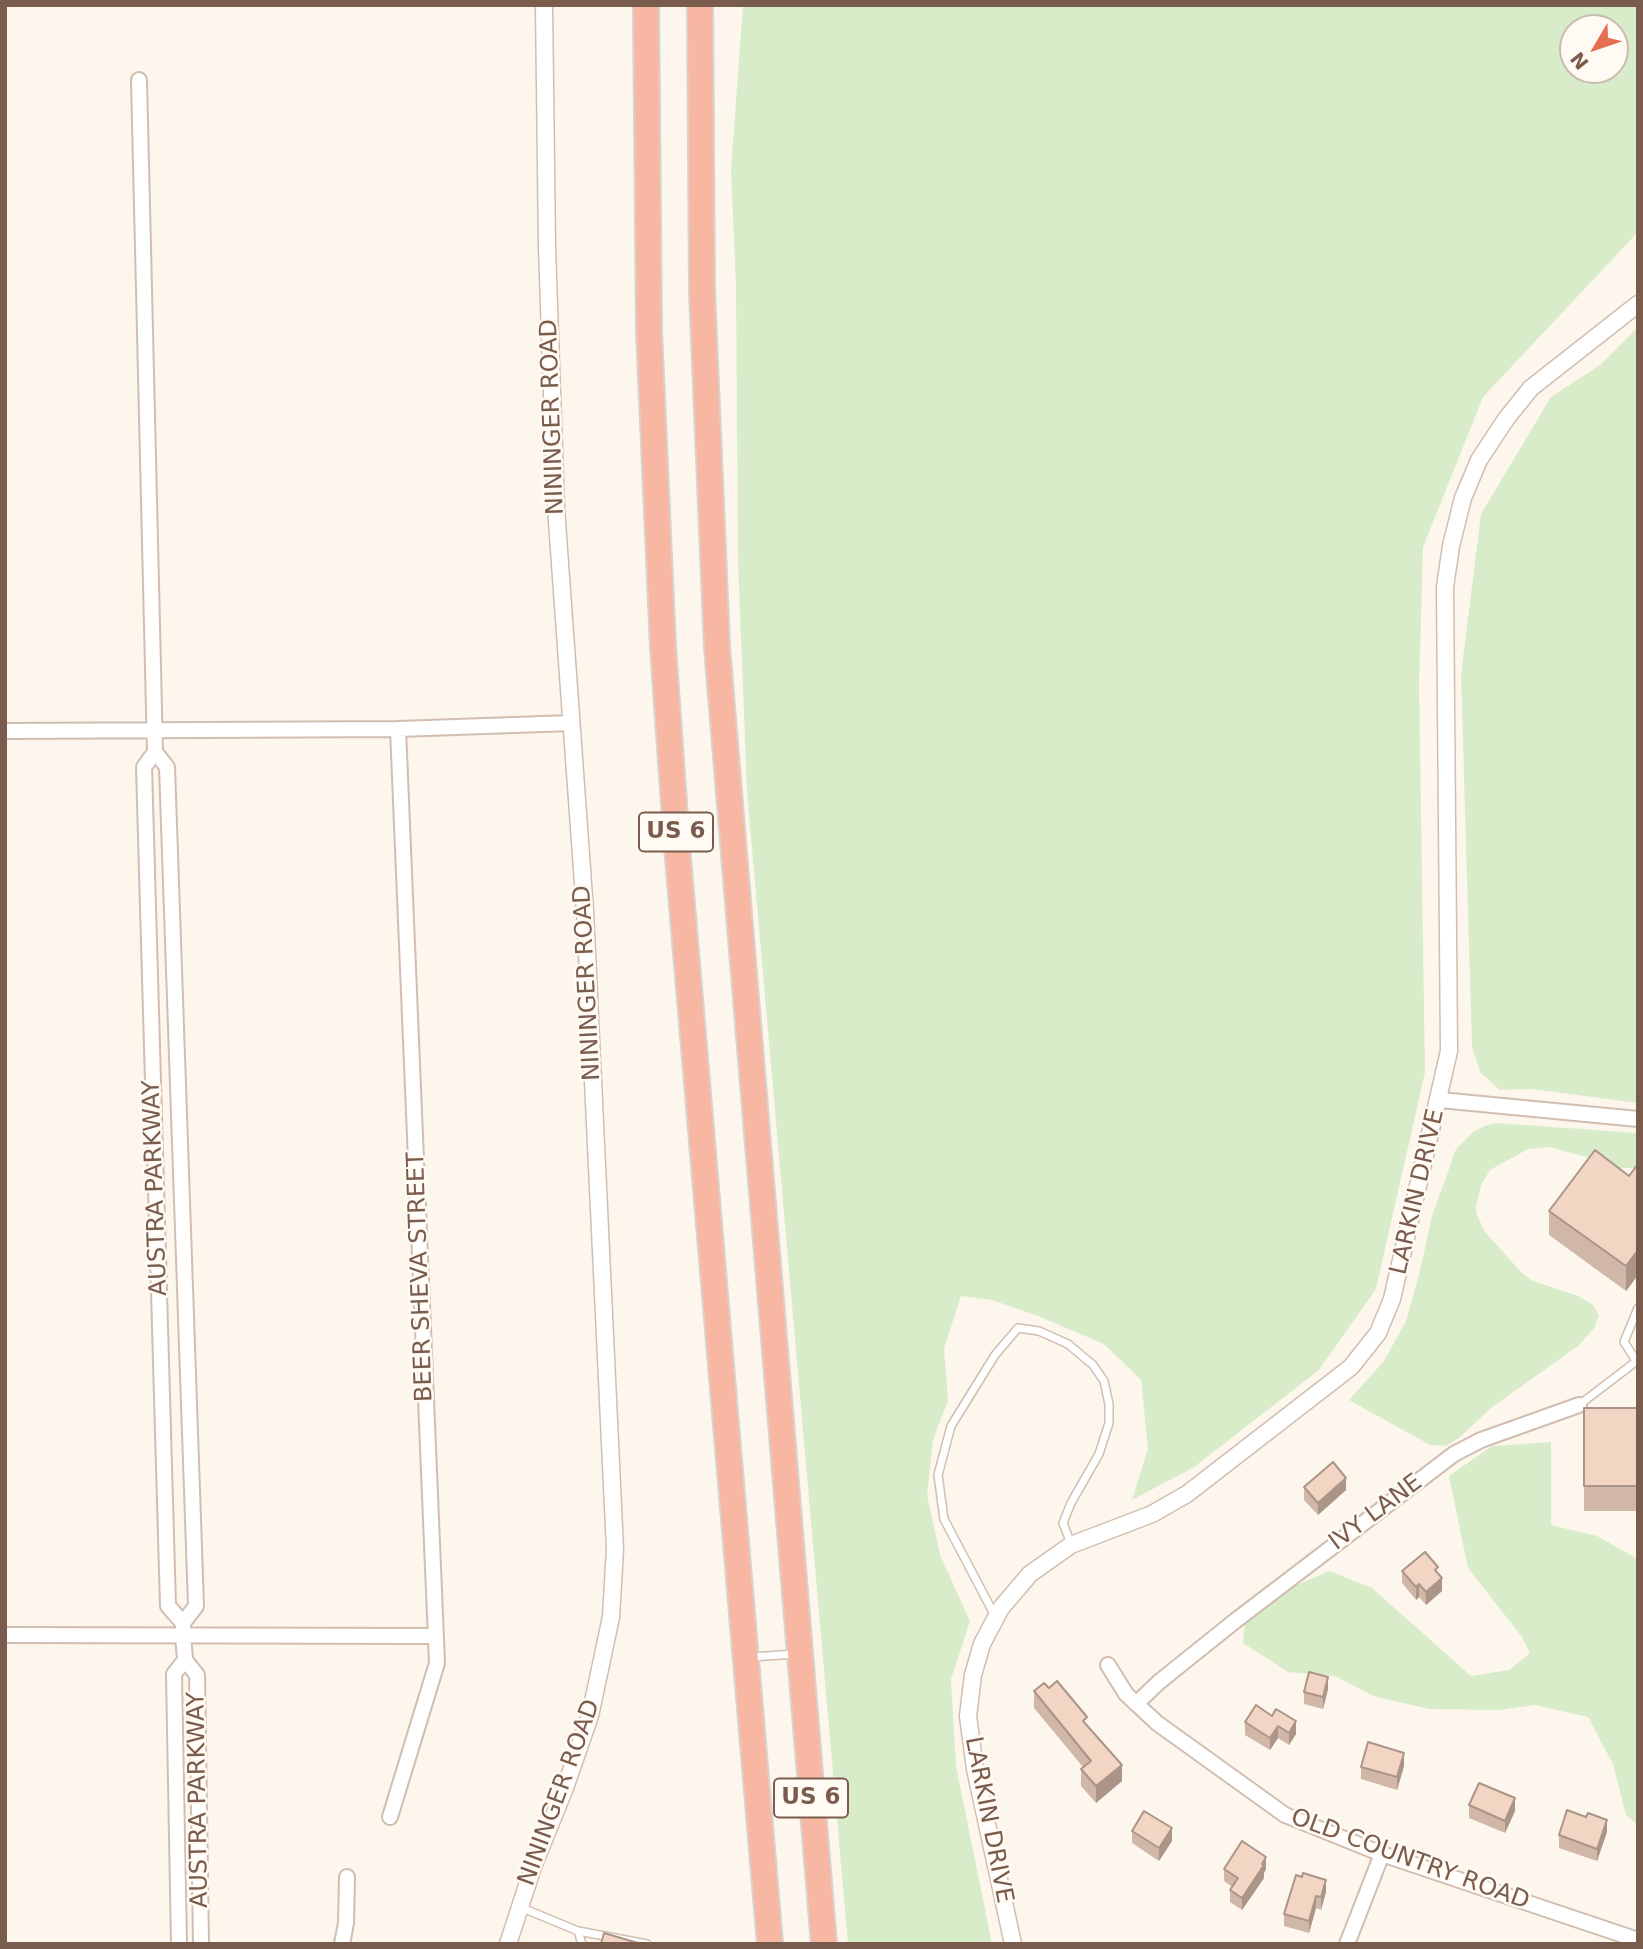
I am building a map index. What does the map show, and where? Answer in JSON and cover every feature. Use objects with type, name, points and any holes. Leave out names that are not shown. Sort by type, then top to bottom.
[{"type":"highway","name":"US 6","points":[[646,5],[649,306],[663,647],[677,846],[769,1944]]},
{"type":"highway","name":"US 6","points":[[700,5],[702,291],[716,647],[824,1944]]},
{"type":"street","name":"NININGER ROAD","points":[[508,1944],[519,1907],[590,1716],[606,1647],[614,1585],[613,1475],[585,911],[557,522],[551,399],[544,5]]},
{"type":"street","name":"AUSTRA PARKWAY","points":[[139,80],[155,729],[155,752],[144,767],[168,1606],[183,1629],[185,1660],[197,1675],[201,1944]]},
{"type":"street","name":"LARKIN DRIVE","points":[[1013,1944],[975,1769],[968,1716],[973,1675],[982,1644],[1001,1608],[1030,1574],[1071,1545],[1152,1514],[1187,1494],[1351,1367],[1378,1333],[1392,1299],[1440,1100],[1449,1051],[1446,587],[1451,546],[1463,498],[1479,460],[1506,418],[1531,388],[1638,304]]},
{"type":"street","points":[[5,731],[398,730],[572,723]]},
{"type":"street","name":"BEER SHEVA STREET","points":[[390,1817],[437,1663],[398,730]]},
{"type":"street","name":"AUSTRA PARKWAY","points":[[155,752],[167,767],[195,1592],[195,1606],[183,1629]]},
{"type":"street","points":[[1440,1100],[1638,1119]]},
{"type":"street","name":"IVY LANE","points":[[1136,1704],[1196,1652],[1454,1454],[1481,1440],[1579,1405]]},
{"type":"street","points":[[5,1635],[183,1629],[436,1636]]},
{"type":"street","name":"AUSTRA PARKWAY","points":[[179,1944],[174,1674],[185,1660]]},
{"type":"street","name":"OLD COUNTRY ROAD","points":[[1108,1665],[1116,1681],[1136,1704],[1188,1746],[1285,1815],[1382,1854],[1638,1940]]},
{"type":"street","points":[[1347,1944],[1382,1854]]},
{"type":"street","points":[[342,1944],[346,1923],[347,1877]]},
{"type":"lane","points":[[1637,1361],[1624,1342],[1638,1308]]},
{"type":"lane","points":[[996,1618],[944,1519],[938,1475],[951,1426],[995,1355],[1018,1328],[1039,1331],[1068,1344],[1093,1365],[1104,1381],[1110,1404],[1109,1423],[1099,1454],[1071,1503],[1063,1523],[1071,1545]]},
{"type":"lane","name":"IVY LANE","points":[[1579,1405],[1637,1361]]},
{"type":"lane","points":[[746,1657],[799,1653]]},
{"type":"lane","points":[[519,1907],[578,1931],[647,1944]]},
{"type":"lane","points":[[578,1931],[582,1944]]},
{"type":"green space","points":[[743,5],[1638,5],[1638,232],[1483,397],[1423,547],[1419,686],[1425,1072],[1376,1289],[1319,1370],[1194,1467],[1132,1500],[1148,1449],[1141,1380],[1104,1344],[992,1300],[961,1296],[944,1348],[948,1400],[933,1440],[927,1495],[940,1555],[970,1621],[951,1679],[956,1766],[992,1944],[848,1944],[747,791],[738,560],[736,286],[731,170]]},
{"type":"green space","points":[[1638,327],[1638,1103],[1532,1089],[1500,1090],[1481,1073],[1472,1047],[1461,674],[1481,514],[1551,397],[1600,365]]},
{"type":"green space","points":[[1497,1123],[1638,1133],[1638,1168],[1617,1168],[1549,1147],[1528,1149],[1490,1170],[1481,1185],[1476,1207],[1485,1232],[1522,1273],[1533,1281],[1578,1296],[1592,1304],[1599,1315],[1594,1328],[1579,1345],[1491,1408],[1459,1438],[1446,1446],[1430,1445],[1349,1400],[1384,1361],[1406,1321],[1432,1216],[1456,1149],[1474,1131]]},
{"type":"green space","points":[[1551,1442],[1551,1525],[1597,1536],[1638,1559],[1638,1825],[1626,1815],[1613,1764],[1588,1717],[1535,1705],[1499,1710],[1429,1709],[1373,1696],[1335,1676],[1288,1672],[1243,1643],[1245,1622],[1295,1586],[1329,1571],[1372,1588],[1471,1676],[1509,1670],[1530,1653],[1522,1637],[1468,1568],[1449,1476],[1492,1446]]},
{"type":"building","points":[[1595,1150],[1629,1176],[1638,1164],[1638,1250],[1626,1266],[1549,1211]]},
{"type":"building","points":[[1584,1408],[1638,1408],[1638,1486],[1584,1486]]},
{"type":"building","points":[[1333,1462],[1346,1478],[1318,1503],[1304,1487]]},
{"type":"building","points":[[1425,1552],[1438,1567],[1435,1570],[1442,1578],[1426,1592],[1419,1584],[1416,1587],[1402,1571]]},
{"type":"building","points":[[1309,1672],[1328,1677],[1323,1697],[1304,1692]]},
{"type":"building","points":[[1057,1681],[1087,1717],[1083,1721],[1122,1765],[1096,1786],[1081,1769],[1091,1761],[1034,1691],[1044,1683],[1049,1688]]},
{"type":"building","points":[[1256,1705],[1272,1716],[1276,1709],[1296,1721],[1289,1733],[1278,1726],[1270,1738],[1245,1722]]},
{"type":"building","points":[[1368,1742],[1404,1753],[1397,1777],[1361,1767]]},
{"type":"building","points":[[1479,1783],[1515,1798],[1505,1821],[1469,1805]]},
{"type":"building","points":[[1567,1810],[1586,1817],[1588,1813],[1607,1820],[1597,1849],[1559,1835]]},
{"type":"building","points":[[1144,1811],[1172,1828],[1159,1848],[1132,1831]]},
{"type":"building","points":[[1242,1841],[1266,1857],[1262,1864],[1264,1865],[1242,1898],[1230,1890],[1238,1878],[1224,1869]]},
{"type":"building","points":[[1303,1873],[1326,1880],[1321,1897],[1316,1896],[1309,1921],[1284,1914],[1296,1875],[1302,1877]]},
{"type":"building","points":[[604,1933],[638,1943],[601,1944]]}]
